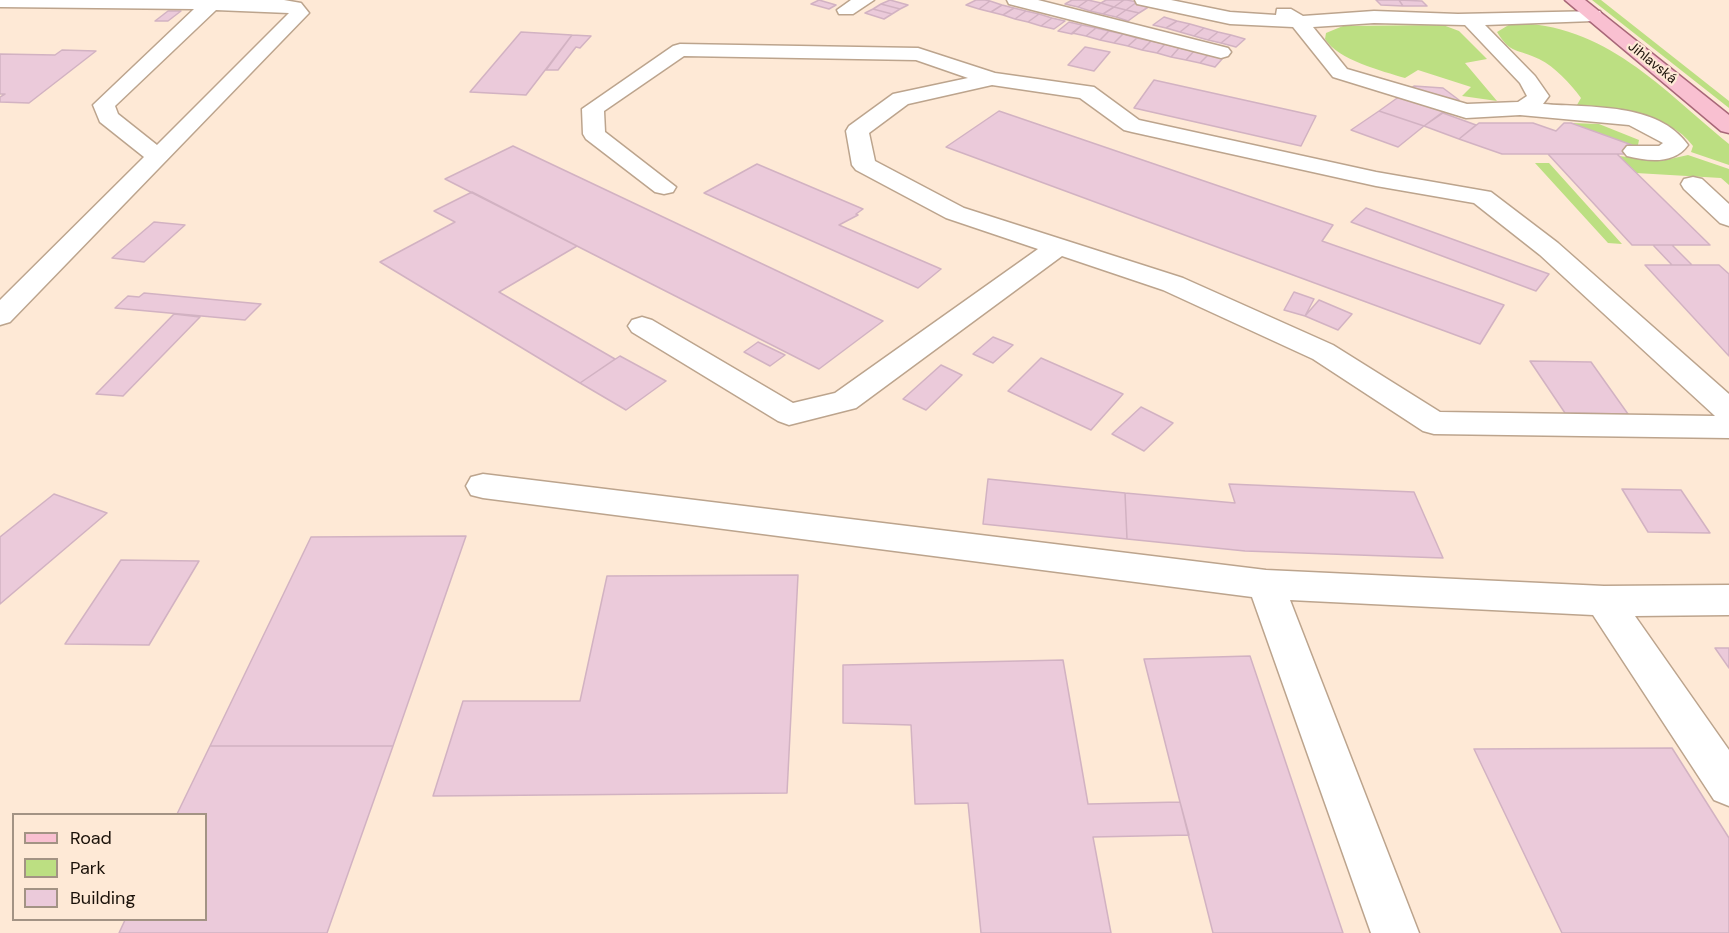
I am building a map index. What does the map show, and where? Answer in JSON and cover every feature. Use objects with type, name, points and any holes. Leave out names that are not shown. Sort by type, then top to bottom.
[{"type":"main road","name":"Jihlavská","points":[[1574,0],[1729,126]]},
{"type":"lane","points":[[0,0],[288,6],[299,9],[300,13],[0,316]]},
{"type":"lane","points":[[846,10],[865,0]]},
{"type":"lane","points":[[1016,0],[1221,52]]},
{"type":"lane","points":[[1144,0],[1230,18],[1299,22],[1374,17],[1464,19],[1593,15]]},
{"type":"lane","points":[[1265,0],[1299,22],[1340,73],[1466,111],[1520,108],[1634,119],[1670,135],[1676,145],[1664,153],[1635,151]]},
{"type":"lane","points":[[1361,0],[1374,17]]},
{"type":"lane","points":[[1441,0],[1528,80],[1538,96],[1532,104],[1520,108]]},
{"type":"lane","points":[[158,157],[108,117],[104,105],[211,4]]},
{"type":"lane","points":[[1126,27],[1140,25],[1170,7]]},
{"type":"lane","points":[[664,188],[594,134],[593,109],[680,50],[918,54],[992,79],[1086,92],[1132,125],[1376,179],[1482,197],[1549,249],[1729,411]]},
{"type":"lane","points":[[992,79],[901,99],[857,131],[864,165],[955,213],[1173,284],[1323,352],[1434,423],[1729,427]]},
{"type":"lane","points":[[1693,184],[1729,218]]},
{"type":"lane","points":[[642,326],[789,414],[845,401],[1058,247]]},
{"type":"lane","points":[[483,486],[1266,584],[1604,601],[1729,600]]},
{"type":"lane","points":[[1266,584],[1395,933]]},
{"type":"lane","points":[[1604,601],[1729,786]]},
{"type":"green space","points":[[1592,0],[1601,0],[1729,101],[1729,108]]},
{"type":"green space","points":[[1512,23],[1545,26],[1576,34],[1630,63],[1729,144],[1729,165],[1691,152],[1693,146],[1682,135],[1669,126],[1655,121],[1622,114],[1574,110],[1581,98],[1562,76],[1545,62],[1511,48],[1497,32]]},
{"type":"green space","points":[[1443,25],[1459,31],[1487,59],[1465,63],[1497,101],[1462,96],[1471,87],[1418,70],[1405,78],[1373,68],[1340,53],[1325,39],[1326,33],[1343,26]]},
{"type":"green space","points":[[1571,123],[1599,124],[1639,140],[1638,145],[1632,145]]},
{"type":"green space","points":[[1688,155],[1729,169],[1729,185],[1721,178],[1636,173],[1619,156],[1661,161]]},
{"type":"green space","points":[[1535,163],[1549,163],[1622,244],[1608,243]]},
{"type":"building","points":[[819,0],[836,5],[829,9],[811,4]]},
{"type":"building","points":[[890,0],[908,5],[900,9],[881,4]]},
{"type":"building","points":[[976,0],[990,1],[979,9],[966,5]]},
{"type":"building","points":[[1072,0],[1088,0],[1078,7],[1065,4]]},
{"type":"building","points":[[1088,0],[1101,3],[1090,11],[1078,7]]},
{"type":"building","points":[[1106,0],[1124,0],[1114,7],[1101,3]]},
{"type":"building","points":[[1124,0],[1137,2],[1126,10],[1114,7]]},
{"type":"building","points":[[1376,0],[1399,0],[1403,6],[1381,5]]},
{"type":"building","points":[[1399,0],[1422,1],[1427,6],[1403,6]]},
{"type":"building","points":[[990,1],[1002,5],[991,12],[979,9]]},
{"type":"building","points":[[1137,2],[1150,6],[1139,13],[1126,10]]},
{"type":"building","points":[[1101,3],[1114,7],[1103,14],[1090,11]]},
{"type":"building","points":[[881,4],[900,9],[892,14],[873,9]]},
{"type":"building","points":[[1002,5],[1014,8],[1003,15],[991,12]]},
{"type":"building","points":[[1114,7],[1126,10],[1116,17],[1103,14]]},
{"type":"building","points":[[1014,8],[1026,11],[1015,19],[1003,15]]},
{"type":"building","points":[[873,9],[892,14],[884,19],[865,13]]},
{"type":"building","points":[[1126,10],[1139,13],[1128,21],[1116,17]]},
{"type":"building","points":[[168,11],[181,11],[168,21],[155,21]]},
{"type":"building","points":[[1026,11],[1039,14],[1028,22],[1015,19]]},
{"type":"building","points":[[1039,14],[1052,18],[1041,26],[1028,22]]},
{"type":"building","points":[[1164,17],[1177,21],[1166,28],[1153,25]]},
{"type":"building","points":[[1052,18],[1065,21],[1054,29],[1041,26]]},
{"type":"building","points":[[1177,21],[1190,24],[1180,32],[1166,28]]},
{"type":"building","points":[[1069,22],[1082,25],[1072,34],[1058,31]]},
{"type":"building","points":[[1190,24],[1204,28],[1194,36],[1180,32]]},
{"type":"building","points":[[1082,25],[1096,28],[1086,36],[1072,33]]},
{"type":"building","points":[[1096,28],[1109,31],[1100,40],[1086,36]]},
{"type":"building","points":[[1204,28],[1218,32],[1208,40],[1194,36]]},
{"type":"building","points":[[1109,31],[1123,34],[1114,43],[1100,40]]},
{"type":"building","points":[[521,32],[572,35],[526,95],[470,92]]},
{"type":"building","points":[[1218,32],[1231,35],[1221,43],[1208,40]]},
{"type":"building","points":[[1123,34],[1137,38],[1128,46],[1114,43]]},
{"type":"building","points":[[572,35],[591,36],[580,48],[576,47],[558,70],[546,70]]},
{"type":"building","points":[[1231,35],[1245,39],[1236,47],[1221,43]]},
{"type":"building","points":[[1137,38],[1151,41],[1142,50],[1128,46]]},
{"type":"building","points":[[1151,41],[1165,44],[1157,53],[1142,50]]},
{"type":"building","points":[[1165,44],[1179,48],[1171,57],[1157,53]]},
{"type":"building","points":[[1085,47],[1110,52],[1094,71],[1068,65]]},
{"type":"building","points":[[1179,48],[1194,51],[1186,60],[1171,57]]},
{"type":"building","points":[[62,50],[96,51],[29,103],[0,102],[0,97],[5,94],[0,94],[0,54],[55,55]]},
{"type":"building","points":[[1194,51],[1209,54],[1200,63],[1186,60]]},
{"type":"building","points":[[1209,54],[1223,58],[1215,67],[1200,63]]},
{"type":"building","points":[[1154,80],[1316,116],[1301,146],[1134,108]]},
{"type":"building","points":[[1414,86],[1443,88],[1459,100],[1424,126],[1379,111]]},
{"type":"building","points":[[999,111],[1333,225],[1322,241],[1504,305],[1480,344],[946,147]]},
{"type":"building","points":[[1379,111],[1424,126],[1398,147],[1351,130]]},
{"type":"building","points":[[1443,113],[1476,125],[1459,139],[1424,126]]},
{"type":"building","points":[[1479,123],[1533,123],[1556,131],[1564,123],[1571,123],[1632,145],[1624,154],[1502,154],[1459,139]]},
{"type":"building","points":[[513,146],[883,321],[819,369],[445,179]]},
{"type":"building","points":[[1548,154],[1617,154],[1710,245],[1632,245]]},
{"type":"building","points":[[757,164],[863,209],[856,214],[858,215],[839,225],[941,269],[918,288],[704,193]]},
{"type":"building","points":[[472,192],[577,246],[499,292],[615,359],[580,383],[380,262],[455,222],[434,211]]},
{"type":"building","points":[[1366,208],[1549,274],[1536,291],[1351,222]]},
{"type":"building","points":[[154,222],[185,225],[144,262],[112,258]]},
{"type":"building","points":[[1653,245],[1672,245],[1692,265],[1672,265]]},
{"type":"building","points":[[1645,265],[1719,265],[1729,274],[1729,356]]},
{"type":"building","points":[[1294,292],[1314,299],[1305,316],[1284,310]]},
{"type":"building","points":[[144,293],[261,304],[245,320],[115,308],[128,296],[139,297]]},
{"type":"building","points":[[1319,300],[1352,314],[1338,330],[1305,316]]},
{"type":"building","points":[[174,314],[200,317],[123,396],[96,394]]},
{"type":"building","points":[[993,337],[1013,345],[993,363],[973,354]]},
{"type":"building","points":[[758,342],[785,355],[770,366],[744,352]]},
{"type":"building","points":[[620,356],[666,381],[626,410],[580,383]]},
{"type":"building","points":[[1041,358],[1123,394],[1091,430],[1008,391]]},
{"type":"building","points":[[1530,361],[1591,362],[1628,414],[1565,413]]},
{"type":"building","points":[[941,365],[962,375],[926,410],[903,399]]},
{"type":"building","points":[[1141,407],[1173,423],[1144,451],[1112,434]]},
{"type":"building","points":[[988,479],[1125,493],[1127,539],[983,524]]},
{"type":"building","points":[[1229,484],[1414,492],[1443,558],[1245,551],[1127,539],[1125,493],[1235,503]]},
{"type":"building","points":[[1622,489],[1681,490],[1710,533],[1648,532]]},
{"type":"building","points":[[54,494],[107,513],[0,604],[0,537]]},
{"type":"building","points":[[466,536],[393,746],[210,746],[311,537]]},
{"type":"building","points":[[121,560],[199,561],[149,645],[65,644]]},
{"type":"building","points":[[798,575],[787,793],[433,796],[463,701],[580,701],[607,576]]},
{"type":"building","points":[[1715,648],[1729,648],[1729,668]]},
{"type":"building","points":[[1250,656],[1343,933],[1213,933],[1144,659]]},
{"type":"building","points":[[1063,660],[1088,804],[1180,802],[1189,835],[1093,837],[1111,933],[981,933],[968,803],[915,804],[911,725],[843,723],[843,665]]},
{"type":"building","points":[[210,746],[393,746],[327,933],[119,933],[125,921],[207,921],[207,813],[177,813]]},
{"type":"building","points":[[1672,748],[1729,838],[1729,933],[1562,933],[1474,749]]}]
